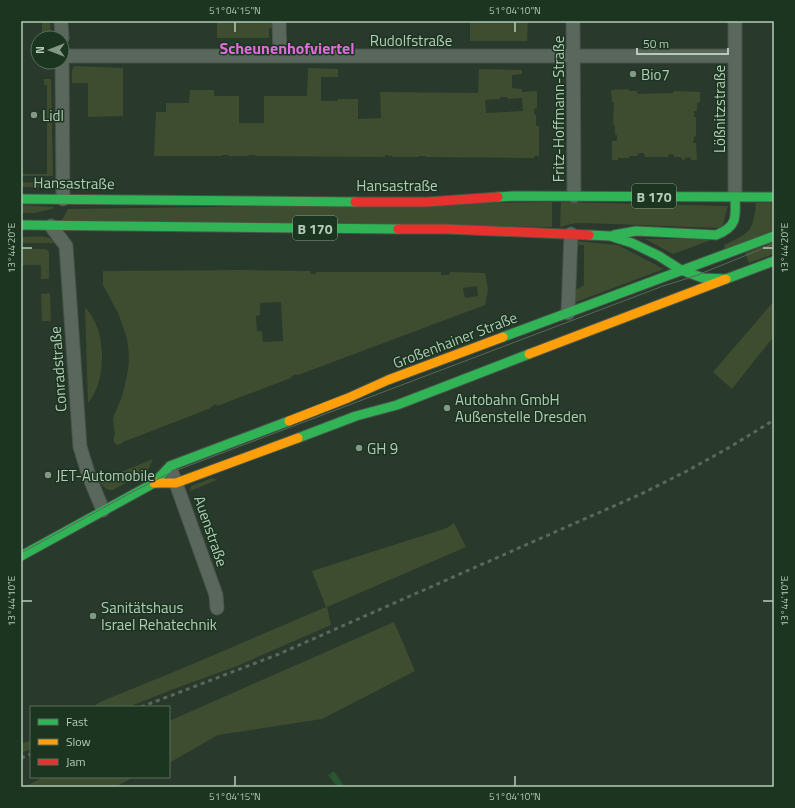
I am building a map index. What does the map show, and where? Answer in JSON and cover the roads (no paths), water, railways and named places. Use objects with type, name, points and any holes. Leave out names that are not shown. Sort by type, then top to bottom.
[{"type":"main road","name":"Hansastraße","points":[[21,199],[61,207],[261,201],[427,202],[574,190],[774,197]]},
{"type":"main road","points":[[610,236],[636,231],[716,235],[725,232],[735,220],[735,196]]},
{"type":"main road","points":[[51,226],[61,207]]},
{"type":"main road","name":"B 170","points":[[21,225],[446,229],[610,236],[632,243],[659,256],[681,270],[703,278],[711,279],[726,279],[774,261]]},
{"type":"main road","name":"Großenhainer Straße","points":[[21,556],[154,483],[170,466],[348,398],[388,380],[774,236]]},
{"type":"main road","name":"Großenhainer Straße","points":[[154,483],[176,483],[356,416],[397,404],[726,279]]},
{"type":"street","points":[[280,21],[280,56]]},
{"type":"street","name":"Fritz-Hoffmann-Straße","points":[[573,21],[574,190]]},
{"type":"street","name":"Lößnitzstraße","points":[[735,21],[735,196]]},
{"type":"street","name":"Rudolfstraße","points":[[70,56],[735,56]]},
{"type":"street","points":[[61,207],[62,70]]},
{"type":"street","name":"Conradstraße","points":[[51,226],[66,246],[80,447],[90,480],[103,510]]},
{"type":"street","points":[[568,313],[571,234]]},
{"type":"street","name":"Auenstraße","points":[[170,466],[216,595],[218,608]]},
{"type":"tram line","points":[[21,553],[134,491],[172,472],[663,286],[695,276],[774,244]]},
{"type":"railway","points":[[144,706],[279,654],[641,494],[687,471],[774,420]]},
{"type":"railway","points":[[21,758],[30,754]]},
{"type":"place","name":"Bio7","points":[[633,74]]},
{"type":"place","name":"Lidl","points":[[34,115]]},
{"type":"place","name":"Autobahn GmbH Außenstelle Dresden","points":[[447,408]]},
{"type":"place","name":"GH 9","points":[[359,448]]},
{"type":"place","name":"JET-Automobile","points":[[48,475]]},
{"type":"place","name":"Sanitätshaus Israel Rehatechnik","points":[[93,616]]},
{"type":"district","name":"Scheunenhofviertel","points":[[287,48]]}]
